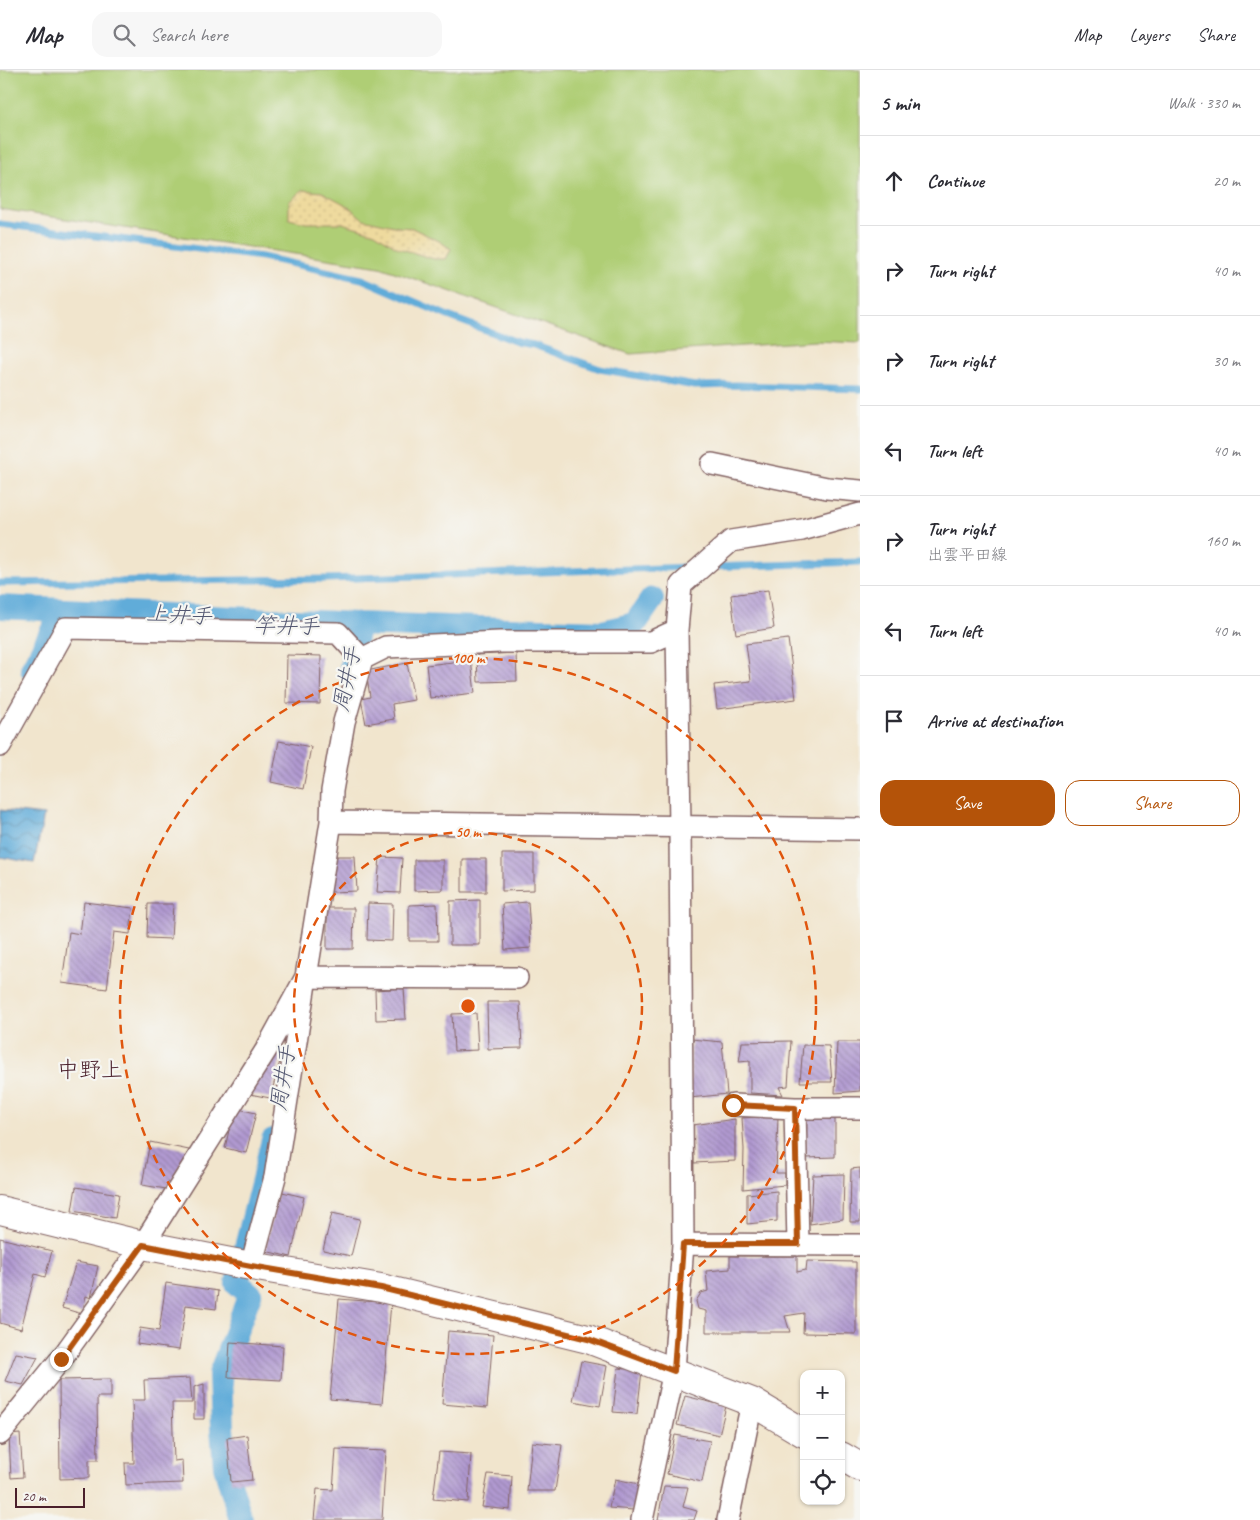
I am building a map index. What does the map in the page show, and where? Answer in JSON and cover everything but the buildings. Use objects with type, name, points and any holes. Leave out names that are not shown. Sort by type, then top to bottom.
[{"type":"main road","points":[[0,1210],[143,1245],[381,1288],[588,1339],[752,1402],[800,1431]]},
{"type":"main road","points":[[845,1458],[860,1467]]},
{"type":"street","points":[[712,464],[827,488],[860,491]]},
{"type":"street","points":[[642,1520],[674,1371],[683,1244],[680,828],[676,630],[681,585],[731,541],[802,530],[860,514]]},
{"type":"street","points":[[0,746],[66,628],[338,633],[362,659]]},
{"type":"street","points":[[251,1266],[275,1177],[331,822],[332,791],[344,722],[362,659],[386,647],[500,642],[651,642],[676,630]]},
{"type":"street","points":[[331,822],[860,829]]},
{"type":"street","points":[[306,977],[517,978]]},
{"type":"street","points":[[0,1434],[61,1359],[143,1245],[266,1050],[306,977]]},
{"type":"street","points":[[733,1105],[795,1108],[860,1108]]},
{"type":"street","points":[[795,1108],[798,1244]]},
{"type":"street","points":[[683,1244],[860,1245]]},
{"type":"street","points":[[728,1520],[752,1402]]},
{"type":"green space","points":[[0,70],[860,70],[860,343],[815,341],[630,354],[380,267],[0,209]]},
{"type":"sand","points":[[302,190],[322,192],[348,206],[363,219],[398,227],[412,228],[451,249],[446,259],[434,259],[398,248],[375,233],[342,223],[306,223],[289,219],[289,202]]},
{"type":"water","points":[[0,810],[44,815],[34,863],[0,857]]},
{"type":"waterway","points":[[0,224],[262,257],[362,279],[448,316],[517,342],[534,345],[600,369],[695,386],[737,385],[860,389]]},
{"type":"waterway","points":[[710,567],[860,562]]},
{"type":"waterway","points":[[0,583],[326,579],[692,567]]},
{"type":"waterway","name":"竿井手","points":[[345,627],[357,627],[358,624],[603,632],[635,624],[652,599]]},
{"type":"waterway","name":"上井手","points":[[0,607],[358,624],[351,669]]},
{"type":"waterway","name":"竿井手","points":[[32,669],[54,627],[60,622],[84,622]]},
{"type":"waterway","name":"周井手","points":[[241,1520],[225,1466],[220,1374],[250,1294],[237,1283],[273,1140]]},
{"type":"district","name":"中野上","points":[[90,1070]]},
{"type":"route","points":[[61,1359],[143,1245],[381,1288],[588,1339],[674,1371],[683,1244],[798,1244],[795,1108],[733,1105]]}]
